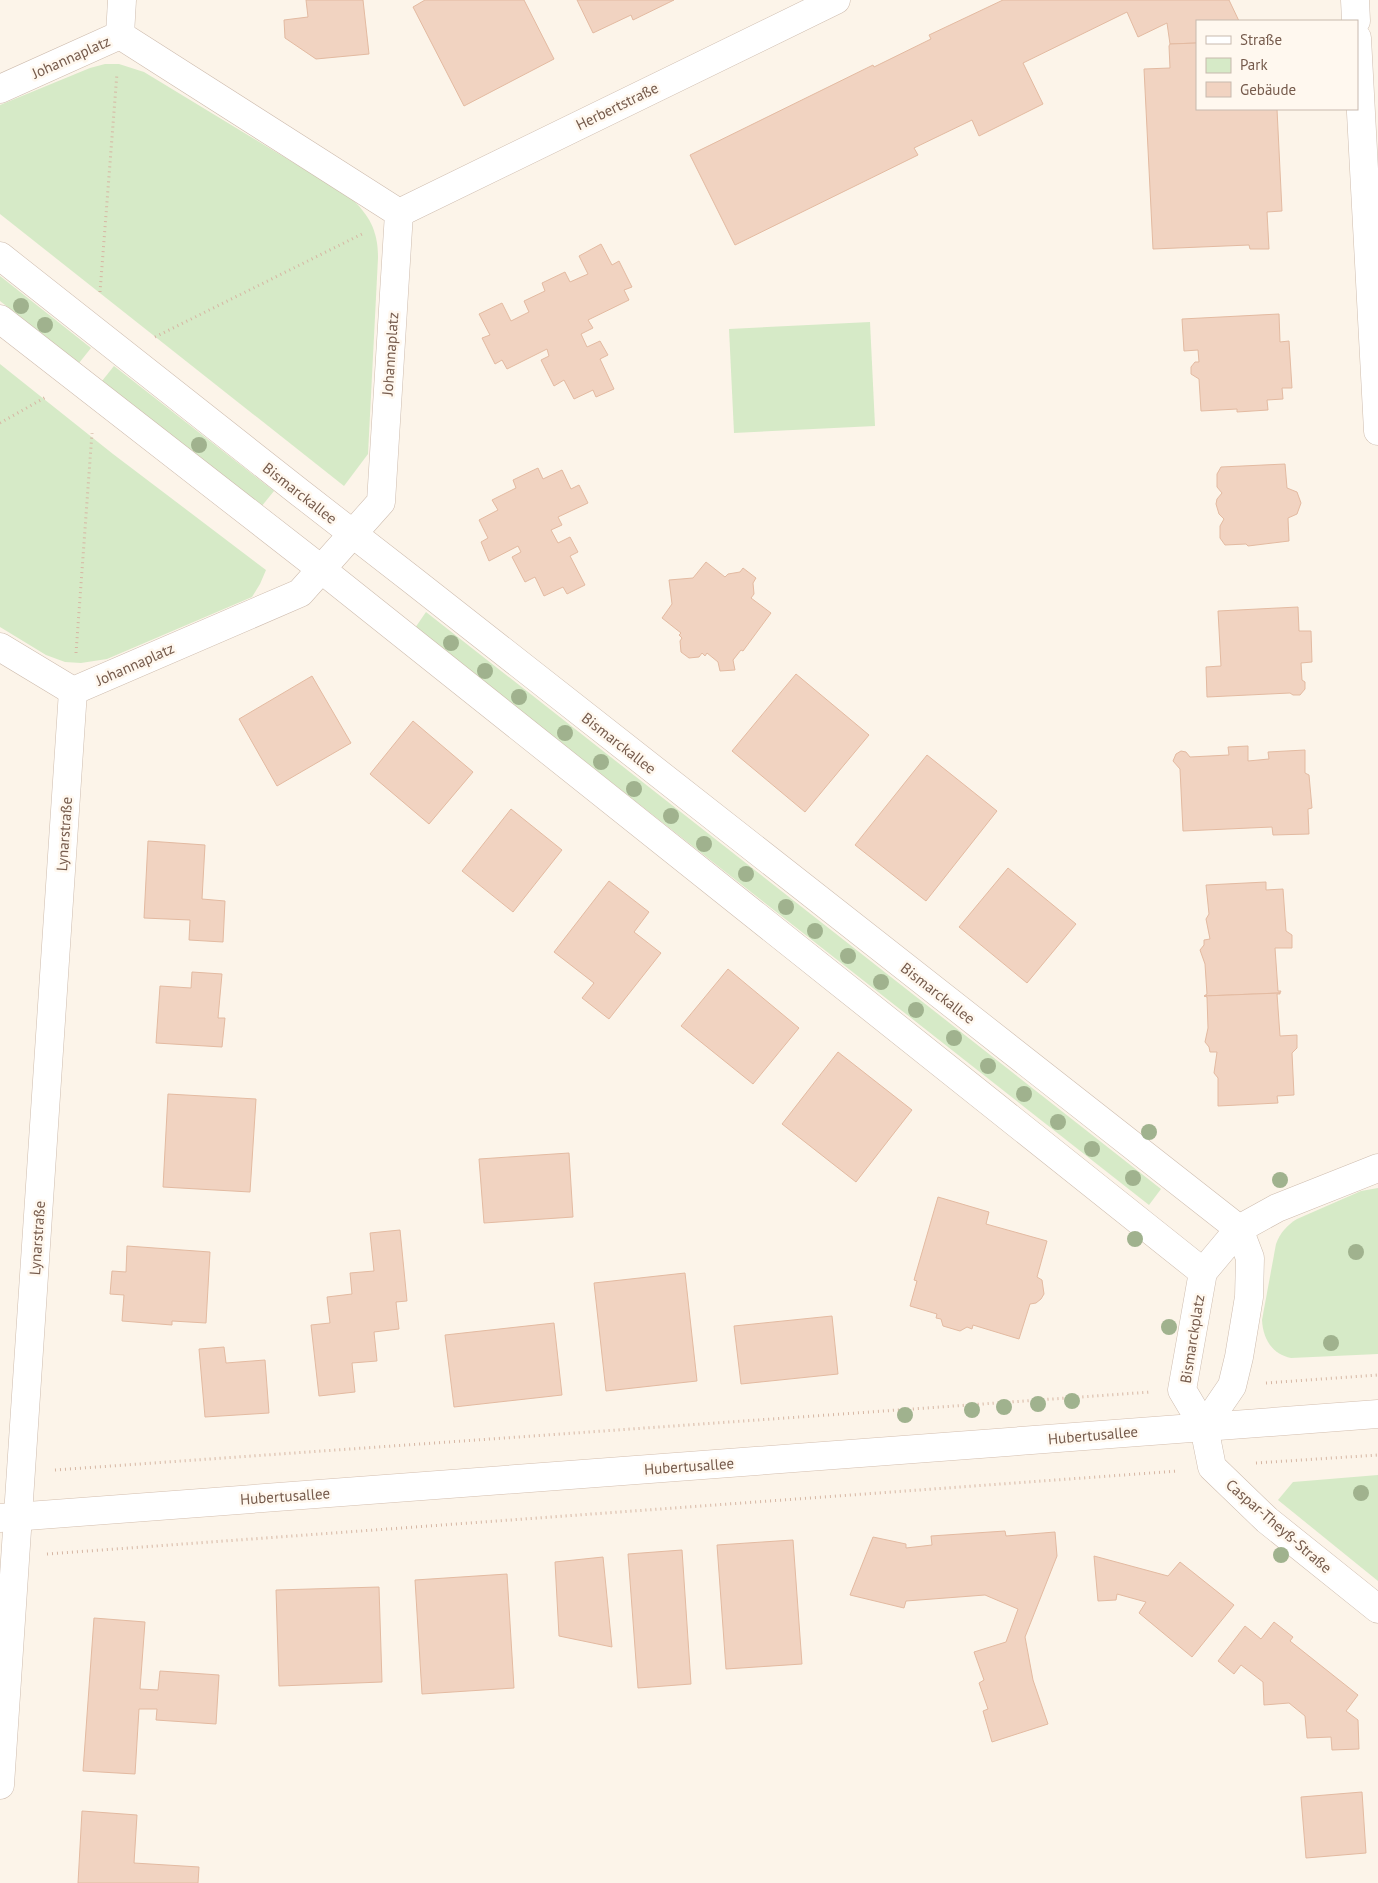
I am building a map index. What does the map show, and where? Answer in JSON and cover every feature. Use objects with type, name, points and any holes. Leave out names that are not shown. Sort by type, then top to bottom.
[{"type":"street","points":[[120,36],[122,0]]},
{"type":"street","name":"Herbertstraße","points":[[399,213],[836,0]]},
{"type":"street","points":[[1355,0],[1356,20]]},
{"type":"street","name":"Johannaplatz","points":[[0,89],[120,36],[399,213],[381,502],[300,593],[73,691]]},
{"type":"street","points":[[1358,57],[1378,431]]},
{"type":"street","name":"Bismarckallee","points":[[0,256],[1239,1229]]},
{"type":"street","points":[[0,319],[321,569],[1203,1272]]},
{"type":"street","points":[[0,647],[73,691]]},
{"type":"street","name":"Lynarstraße","points":[[0,1785],[9,1517],[73,691]]},
{"type":"street","name":"Bismarckplatz","points":[[1204,1427],[1182,1390],[1203,1272],[1239,1229],[1276,1208],[1378,1168]]},
{"type":"street","points":[[1204,1427],[1232,1386],[1239,1357],[1249,1297],[1250,1258],[1239,1229]]},
{"type":"street","name":"Hubertusallee","points":[[9,1517],[1378,1414]]},
{"type":"street","name":"Caspar-Theyß-Straße","points":[[1204,1427],[1212,1468],[1267,1520],[1378,1609]]},
{"type":"path","points":[[100,298],[117,73]]},
{"type":"path","points":[[151,339],[370,231]]},
{"type":"path","points":[[0,423],[48,396]]},
{"type":"path","points":[[73,691],[92,430]]},
{"type":"path","points":[[1298,1381],[1378,1375]]},
{"type":"path","points":[[61,1469],[1128,1394]]},
{"type":"path","points":[[1303,1459],[1378,1455]]},
{"type":"path","points":[[54,1554],[1133,1475]]},
{"type":"green space","points":[[105,64],[119,64],[144,72],[350,197],[363,211],[372,225],[378,248],[378,258],[368,454],[344,486],[0,214],[0,105],[90,68]]},
{"type":"green space","points":[[0,276],[91,348],[79,363],[0,301]]},
{"type":"green space","points":[[870,322],[875,426],[734,433],[729,329]]},
{"type":"green space","points":[[0,364],[113,454],[266,570],[252,597],[107,659],[81,663],[65,662],[46,655],[0,627]]},
{"type":"green space","points":[[114,366],[274,491],[261,507],[102,381]]},
{"type":"green space","points":[[426,612],[1161,1189],[1149,1205],[415,628]]},
{"type":"green space","points":[[1378,1188],[1378,1354],[1291,1358],[1284,1356],[1270,1345],[1264,1333],[1262,1320],[1276,1244],[1280,1236],[1297,1219],[1361,1191]]},
{"type":"green space","points":[[1378,1475],[1378,1581],[1278,1500],[1293,1482]]},
{"type":"building","points":[[306,0],[363,0],[369,54],[316,59],[285,38],[284,20],[308,17]]},
{"type":"building","points":[[425,0],[524,0],[554,59],[464,106],[413,7]]},
{"type":"building","points":[[577,0],[674,0],[633,20],[631,15],[593,33]]},
{"type":"building","points":[[1003,0],[1229,0],[1239,20],[1196,20],[1196,43],[1170,44],[1167,23],[1138,37],[1127,12],[1023,63],[1043,104],[979,136],[972,120],[914,148],[918,155],[735,245],[690,155],[873,65],[874,67],[931,39],[929,35]]},
{"type":"building","points":[[1196,43],[1196,110],[1277,110],[1282,211],[1267,212],[1269,249],[1250,249],[1249,245],[1153,249],[1144,69],[1170,68],[1170,44]]},
{"type":"building","points":[[601,244],[612,265],[619,261],[632,287],[624,290],[629,300],[588,320],[593,328],[581,334],[587,347],[600,341],[608,355],[600,359],[614,389],[596,397],[593,390],[574,399],[564,380],[554,386],[541,360],[549,356],[547,349],[507,369],[502,360],[495,364],[482,338],[490,335],[479,314],[502,303],[511,321],[529,312],[524,301],[545,291],[542,283],[565,272],[570,282],[588,274],[579,256]]},
{"type":"building","points":[[1279,314],[1280,342],[1289,341],[1292,388],[1282,388],[1283,399],[1267,400],[1268,410],[1237,412],[1237,409],[1201,411],[1199,379],[1191,374],[1191,367],[1195,362],[1199,362],[1198,350],[1184,351],[1182,319]]},
{"type":"building","points":[[1285,464],[1287,488],[1297,492],[1301,503],[1297,514],[1288,518],[1289,541],[1248,546],[1246,544],[1225,545],[1220,538],[1220,526],[1224,519],[1219,514],[1216,504],[1217,499],[1222,493],[1217,487],[1217,474],[1221,467]]},
{"type":"building","points":[[538,468],[543,479],[562,470],[571,489],[579,485],[588,503],[558,517],[562,525],[551,530],[558,543],[570,537],[578,552],[570,556],[585,585],[567,594],[563,587],[544,596],[535,577],[525,582],[512,557],[521,552],[518,546],[489,561],[481,542],[488,538],[479,520],[498,510],[492,500],[516,488],[513,480]]},
{"type":"building","points":[[706,562],[725,577],[728,574],[740,572],[743,568],[756,578],[753,583],[754,594],[751,598],[771,613],[743,651],[741,650],[733,660],[735,670],[720,671],[718,662],[707,653],[705,656],[702,653],[699,657],[689,658],[681,652],[680,641],[682,638],[679,635],[681,633],[662,618],[672,604],[669,580],[693,578]]},
{"type":"building","points":[[1298,607],[1299,631],[1311,631],[1312,662],[1301,663],[1302,680],[1305,682],[1305,689],[1300,695],[1290,693],[1207,697],[1206,667],[1221,666],[1218,611]]},
{"type":"building","points":[[796,674],[869,735],[805,812],[732,751]]},
{"type":"building","points":[[312,676],[351,743],[277,786],[239,719]]},
{"type":"building","points":[[413,721],[473,772],[429,824],[370,774]]},
{"type":"building","points":[[1248,746],[1248,761],[1269,759],[1268,752],[1305,750],[1305,773],[1309,775],[1312,808],[1308,809],[1309,834],[1273,835],[1272,827],[1183,831],[1180,769],[1173,761],[1176,754],[1181,751],[1186,752],[1190,757],[1229,755],[1228,747]]},
{"type":"building","points":[[927,755],[997,811],[926,901],[855,845]]},
{"type":"building","points":[[511,809],[562,850],[513,912],[462,871]]},
{"type":"building","points":[[148,841],[205,845],[202,899],[225,901],[223,942],[189,940],[190,920],[144,918]]},
{"type":"building","points":[[1008,868],[1076,924],[1027,983],[959,927]]},
{"type":"building","points":[[609,881],[649,912],[634,932],[661,953],[609,1019],[582,998],[594,983],[554,952]]},
{"type":"building","points":[[1266,882],[1266,890],[1283,889],[1286,931],[1292,935],[1292,948],[1275,948],[1278,991],[1281,991],[1280,993],[1204,996],[1207,994],[1205,964],[1200,950],[1204,945],[1204,940],[1210,939],[1206,919],[1209,914],[1206,885]]},
{"type":"building","points":[[728,969],[799,1028],[753,1084],[681,1026]]},
{"type":"building","points":[[192,972],[222,974],[218,1018],[225,1018],[222,1047],[156,1043],[160,986],[191,988]]},
{"type":"building","points":[[1280,993],[1277,994],[1280,1036],[1297,1035],[1297,1048],[1292,1053],[1294,1095],[1277,1096],[1278,1103],[1218,1106],[1218,1078],[1214,1073],[1217,1052],[1210,1052],[1205,1042],[1208,1028],[1207,997],[1204,996]]},
{"type":"building","points":[[838,1052],[912,1110],[856,1182],[782,1124]]},
{"type":"building","points":[[168,1094],[256,1099],[250,1192],[163,1187]]},
{"type":"building","points":[[569,1153],[573,1217],[484,1223],[479,1159]]},
{"type":"building","points":[[938,1197],[989,1212],[986,1224],[1047,1241],[1037,1277],[1042,1280],[1044,1294],[1036,1303],[1030,1304],[1019,1339],[973,1325],[972,1329],[967,1327],[960,1331],[943,1326],[941,1319],[936,1318],[937,1314],[910,1306],[917,1281],[914,1280]]},
{"type":"building","points":[[400,1230],[407,1301],[396,1302],[399,1329],[374,1332],[377,1361],[352,1363],[355,1392],[319,1396],[311,1325],[330,1323],[327,1297],[352,1294],[350,1273],[374,1271],[370,1233]]},
{"type":"building","points":[[127,1246],[210,1252],[206,1323],[172,1321],[172,1325],[122,1321],[124,1295],[110,1294],[112,1271],[126,1272]]},
{"type":"building","points":[[685,1273],[697,1381],[606,1391],[594,1283]]},
{"type":"building","points":[[832,1316],[838,1374],[741,1384],[734,1326]]},
{"type":"building","points":[[554,1323],[562,1395],[454,1407],[445,1335]]},
{"type":"building","points":[[224,1347],[226,1363],[265,1360],[269,1413],[205,1417],[199,1349]]},
{"type":"building","points":[[1005,1531],[1006,1536],[1055,1532],[1057,1556],[1025,1637],[1033,1680],[1048,1724],[992,1742],[983,1711],[988,1709],[979,1683],[984,1680],[974,1652],[1006,1642],[1018,1609],[985,1595],[906,1601],[904,1608],[850,1595],[873,1537],[906,1544],[906,1548],[932,1545],[931,1536]]},
{"type":"building","points":[[793,1540],[802,1664],[726,1669],[717,1545]]},
{"type":"building","points":[[682,1550],[691,1684],[638,1688],[628,1554]]},
{"type":"building","points":[[1094,1556],[1168,1576],[1180,1562],[1234,1605],[1192,1657],[1139,1613],[1146,1602],[1117,1594],[1116,1600],[1098,1601]]},
{"type":"building","points":[[603,1557],[612,1647],[559,1636],[555,1562]]},
{"type":"building","points":[[507,1574],[514,1688],[422,1694],[415,1580]]},
{"type":"building","points":[[379,1587],[382,1682],[279,1686],[276,1590]]},
{"type":"building","points":[[94,1618],[145,1622],[140,1689],[158,1690],[160,1671],[219,1675],[216,1724],[156,1720],[157,1709],[139,1709],[135,1774],[83,1771]]},
{"type":"building","points":[[1274,1622],[1293,1637],[1290,1641],[1358,1695],[1346,1711],[1358,1720],[1359,1749],[1332,1750],[1331,1737],[1307,1738],[1305,1716],[1289,1703],[1264,1705],[1263,1682],[1241,1665],[1234,1674],[1218,1661],[1245,1626],[1261,1639]]},
{"type":"building","points":[[1362,1792],[1366,1853],[1306,1858],[1301,1797]]},
{"type":"building","points":[[82,1811],[137,1815],[134,1863],[199,1867],[198,1883],[78,1883]]}]
